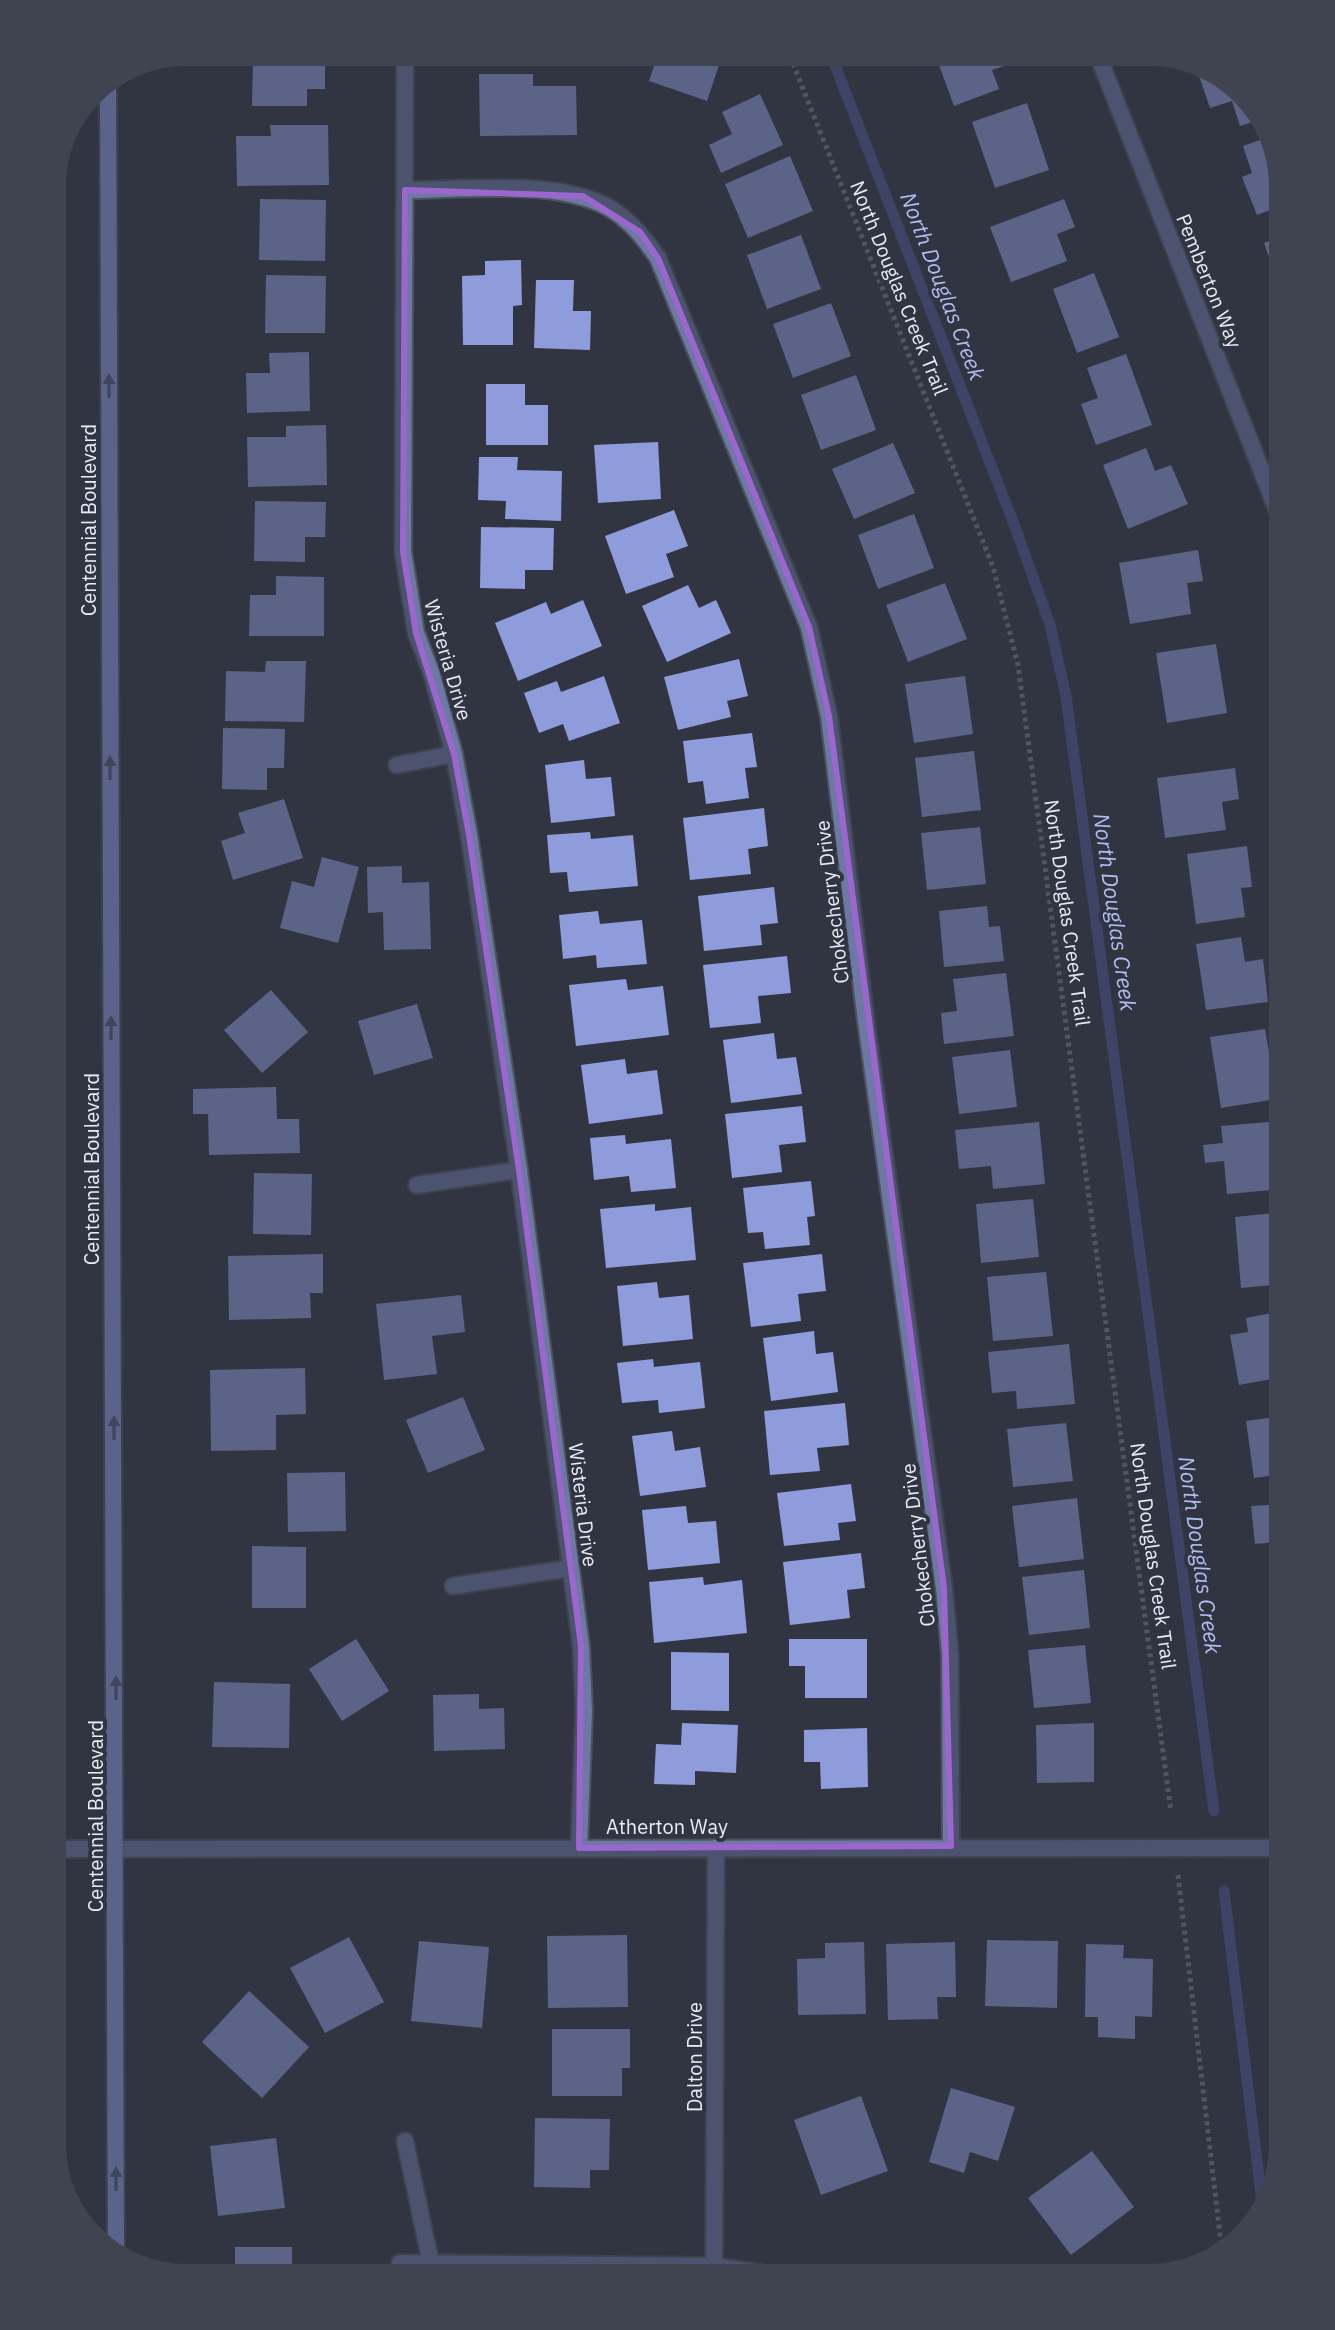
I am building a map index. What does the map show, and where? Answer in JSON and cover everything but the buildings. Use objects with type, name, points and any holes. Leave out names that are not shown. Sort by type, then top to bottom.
[{"type":"main road","name":"Centennial Boulevard","points":[[108,95],[116,2242]]},
{"type":"street","name":"Wisteria Drive","points":[[405,66],[403,552],[416,633],[431,672],[454,754],[472,850],[519,1170],[581,1646],[584,1711],[579,1848]]},
{"type":"street","name":"Pemberton Way","points":[[1102,66],[1269,489]]},
{"type":"street","name":"Chokecherry Drive","points":[[405,190],[551,191],[583,196],[615,211],[640,232],[658,258],[809,627],[829,716],[866,1021],[936,1517],[950,1654],[951,1846]]},
{"type":"street","points":[[397,765],[454,754]]},
{"type":"street","points":[[417,1185],[519,1170]]},
{"type":"street","points":[[453,1586],[571,1568]]},
{"type":"street","name":"Dalton Drive","points":[[714,2264],[716,1848]]},
{"type":"street","name":"Atherton Way","points":[[66,1849],[1269,1848]]},
{"type":"street","points":[[405,2141],[431,2264]]},
{"type":"path","name":"North Douglas Creek Trail","points":[[794,66],[993,567],[1018,665],[1171,1812]]},
{"type":"path","points":[[1178,1874],[1221,2240]]},
{"type":"highlighted area","points":[[405,190],[583,196],[640,232],[658,258],[786,566],[809,627],[829,716],[944,1588],[951,1846],[579,1848],[581,1646],[519,1170],[454,754],[416,633],[403,552]]},
{"type":"waterway","name":"North Douglas Creek","points":[[835,66],[1017,532],[1050,625],[1066,696],[1214,1811]]},
{"type":"waterway","name":"North Douglas Creek","points":[[1224,1891],[1260,2189]]}]
